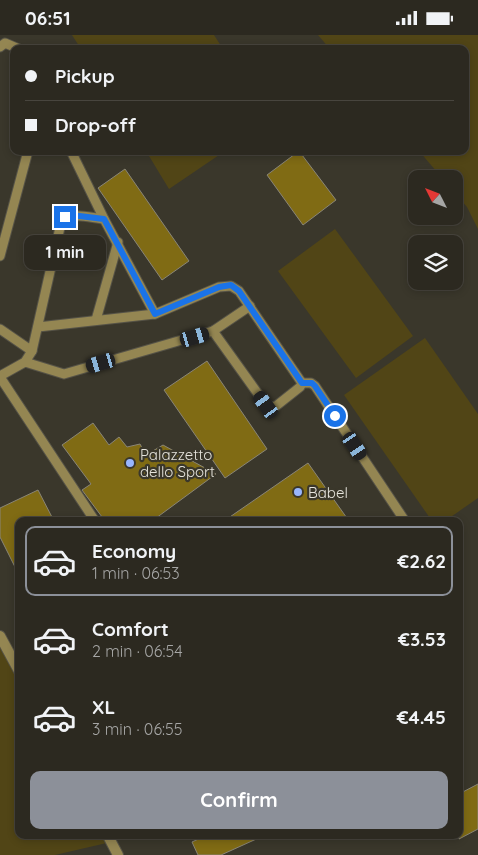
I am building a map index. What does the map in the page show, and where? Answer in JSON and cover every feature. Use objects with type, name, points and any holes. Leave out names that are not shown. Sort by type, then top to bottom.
[{"type":"street","points":[[0,636],[15,664]]},
{"type":"street","points":[[110,839],[118,855]]},
{"type":"lane","points":[[0,256],[4,223],[27,155]]},
{"type":"lane","points":[[73,155],[104,219],[155,314]]},
{"type":"lane","points":[[92,517],[0,377],[25,362],[32,351],[61,223],[65,217],[71,215],[104,219]]},
{"type":"lane","points":[[96,321],[118,243]]},
{"type":"lane","points":[[38,327],[155,314],[219,287],[231,285],[239,291],[250,306],[302,383]]},
{"type":"lane","points":[[25,362],[64,374],[213,331],[250,306]]},
{"type":"lane","points":[[0,329],[32,351]]},
{"type":"lane","points":[[213,331],[266,405],[276,406],[300,387],[302,383]]},
{"type":"lane","points":[[302,383],[312,383],[315,386],[402,517]]},
{"type":"shaded area","points":[[72,35],[214,35],[220,45],[78,45]]},
{"type":"shaded area","points":[[318,35],[478,35],[478,229],[463,202],[463,170],[435,170],[422,155],[469,155],[469,45],[327,45]]},
{"type":"shaded area","points":[[148,155],[219,155],[169,189]]},
{"type":"shaded area","points":[[335,229],[413,336],[356,378],[278,271]]},
{"type":"shaded area","points":[[425,338],[478,414],[478,498],[451,517],[429,517],[344,395]]},
{"type":"shaded area","points":[[0,636],[15,664],[15,839],[110,839],[111,842],[55,855],[0,855]]},
{"type":"building","points":[[294,155],[302,155],[336,200],[303,225],[267,175]]},
{"type":"building","points":[[125,169],[189,261],[162,280],[98,188]]},
{"type":"building","name":"Palazzetto dello Sport","points":[[207,361],[267,449],[225,478],[164,390]]},
{"type":"building","name":"Palazzetto dello Sport","points":[[93,423],[109,445],[119,437],[127,447],[140,444],[146,455],[163,445],[216,474],[157,517],[102,517],[82,490],[91,484],[62,445]]},
{"type":"building","name":"Babel","points":[[308,463],[346,517],[230,517]]},
{"type":"building","points":[[38,490],[52,517],[15,517],[15,567],[0,537],[0,508]]},
{"type":"building","points":[[478,784],[478,829],[463,837],[463,792]]},
{"type":"building","points":[[198,839],[256,839],[221,855],[198,855],[192,842]]},
{"type":"place","name":"Palazzetto dello Sport","points":[[130,463]]},
{"type":"place","name":"Babel","points":[[298,492]]},
{"type":"route","points":[[65,217],[71,215],[104,219],[155,314],[219,287],[231,285],[239,291],[302,383],[312,383],[315,386],[335,416]]}]
